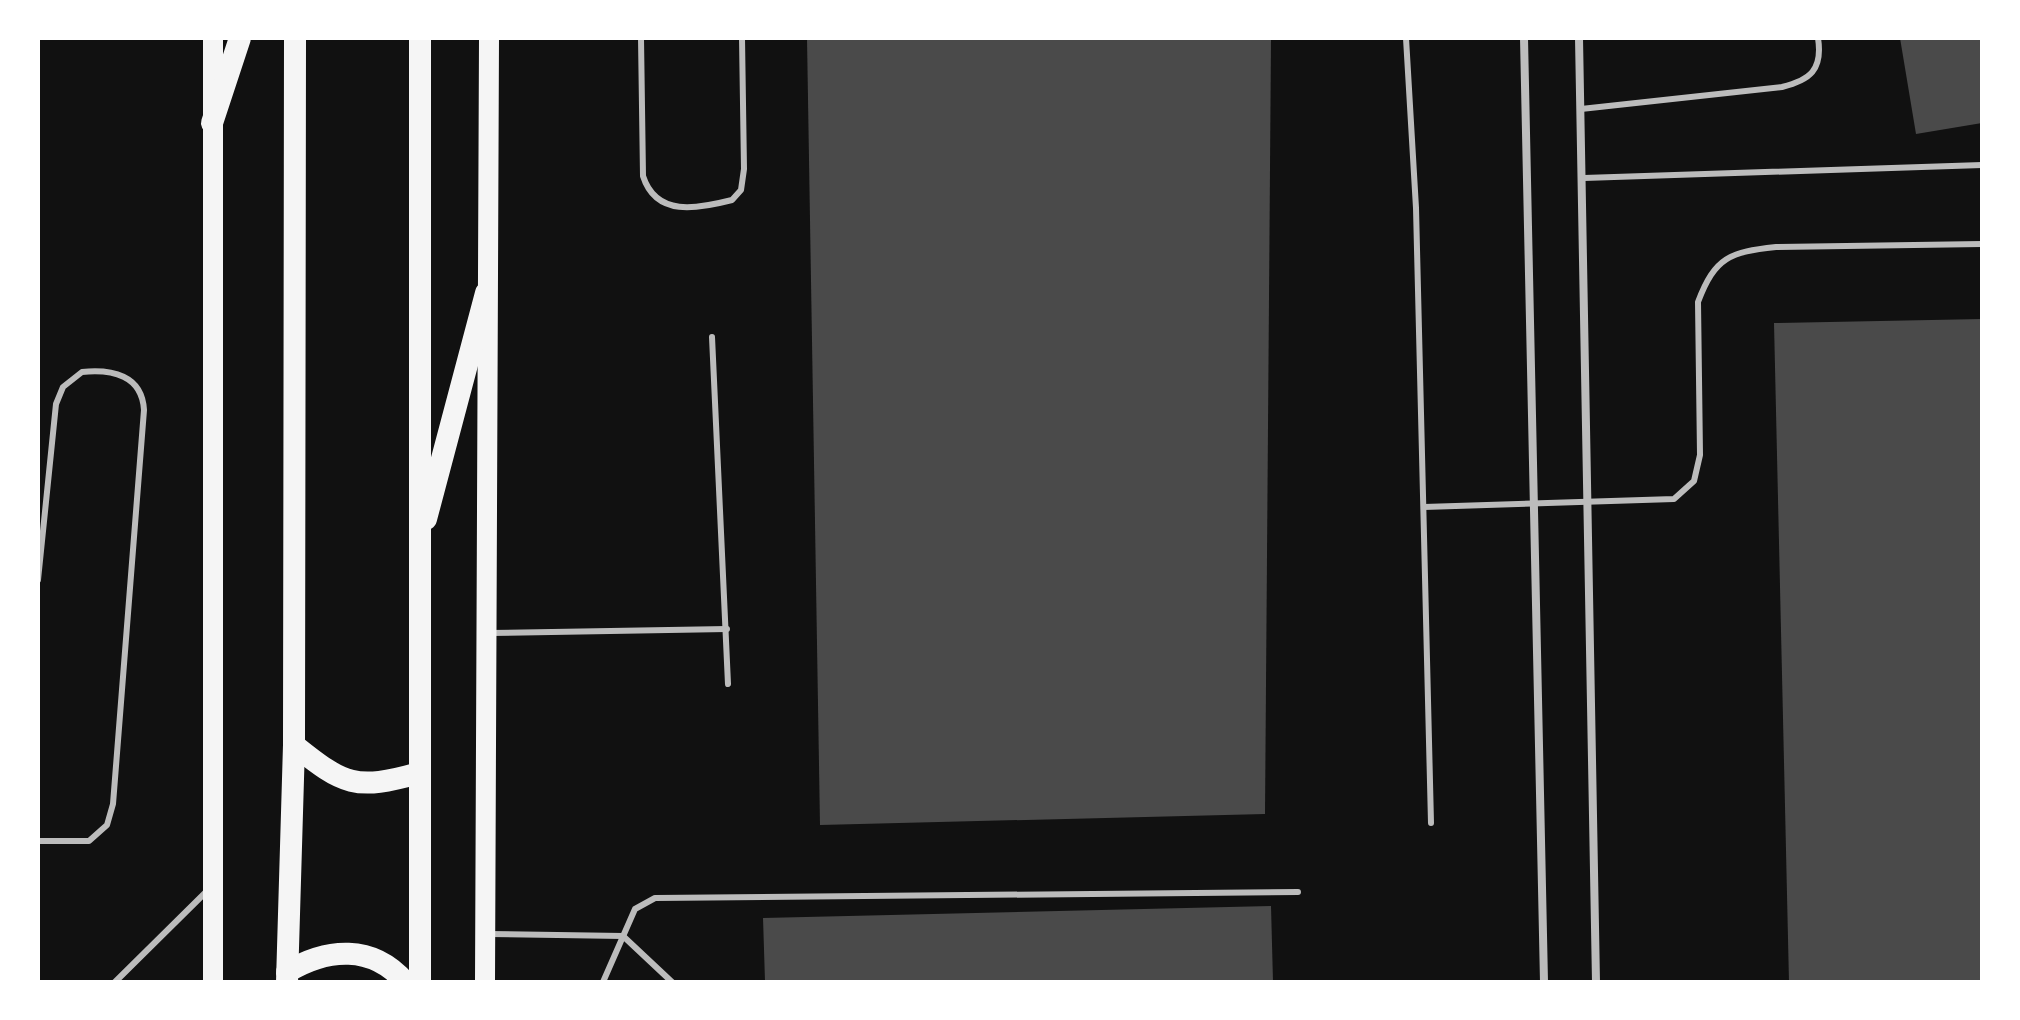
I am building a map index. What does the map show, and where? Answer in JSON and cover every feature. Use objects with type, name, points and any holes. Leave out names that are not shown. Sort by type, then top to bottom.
[{"type":"highway","points":[[212,123],[240,38]]},
{"type":"highway","points":[[287,977],[294,745],[295,38]]},
{"type":"highway","points":[[420,38],[420,982]]},
{"type":"highway","points":[[418,551],[486,293]]},
{"type":"highway","points":[[294,745],[329,774],[346,781],[377,783],[419,773]]},
{"type":"highway","points":[[287,977],[311,958],[345,953],[383,963],[405,982]]},
{"type":"main road","points":[[213,38],[213,982]]},
{"type":"main road","points":[[485,982],[489,38]]},
{"type":"street","points":[[1524,38],[1544,982]]},
{"type":"street","points":[[1579,38],[1590,504],[1596,982]]},
{"type":"lane","points":[[641,38],[643,176],[648,192],[657,202],[691,206],[732,200],[741,190],[744,169],[742,38]]},
{"type":"lane","points":[[1406,38],[1416,208],[1431,823]]},
{"type":"lane","points":[[1581,109],[1782,87],[1804,81],[1814,74],[1819,62],[1818,38]]},
{"type":"lane","points":[[1584,178],[1982,165]]},
{"type":"lane","points":[[1424,507],[1674,499],[1694,481],[1700,455],[1698,302],[1707,279],[1723,259],[1746,250],[1776,247],[1982,244]]},
{"type":"lane","points":[[712,337],[728,684]]},
{"type":"lane","points":[[38,580],[49,455],[59,395],[69,378],[82,372],[101,370],[121,374],[137,384],[143,396],[144,410],[113,804],[107,825],[89,841],[73,844],[38,841]]},
{"type":"lane","points":[[486,633],[727,629]]},
{"type":"lane","points":[[115,982],[213,885]]},
{"type":"lane","points":[[603,982],[635,909],[655,898],[1298,892]]},
{"type":"lane","points":[[485,934],[623,936],[672,982]]},
{"type":"building","points":[[807,38],[1271,38],[1265,814],[820,825]]},
{"type":"building","points":[[1900,38],[1982,38],[1982,123],[1916,134]]},
{"type":"building","points":[[1982,319],[1982,982],[1789,982],[1774,323]]},
{"type":"building","points":[[1271,906],[1273,982],[765,982],[763,918]]}]
